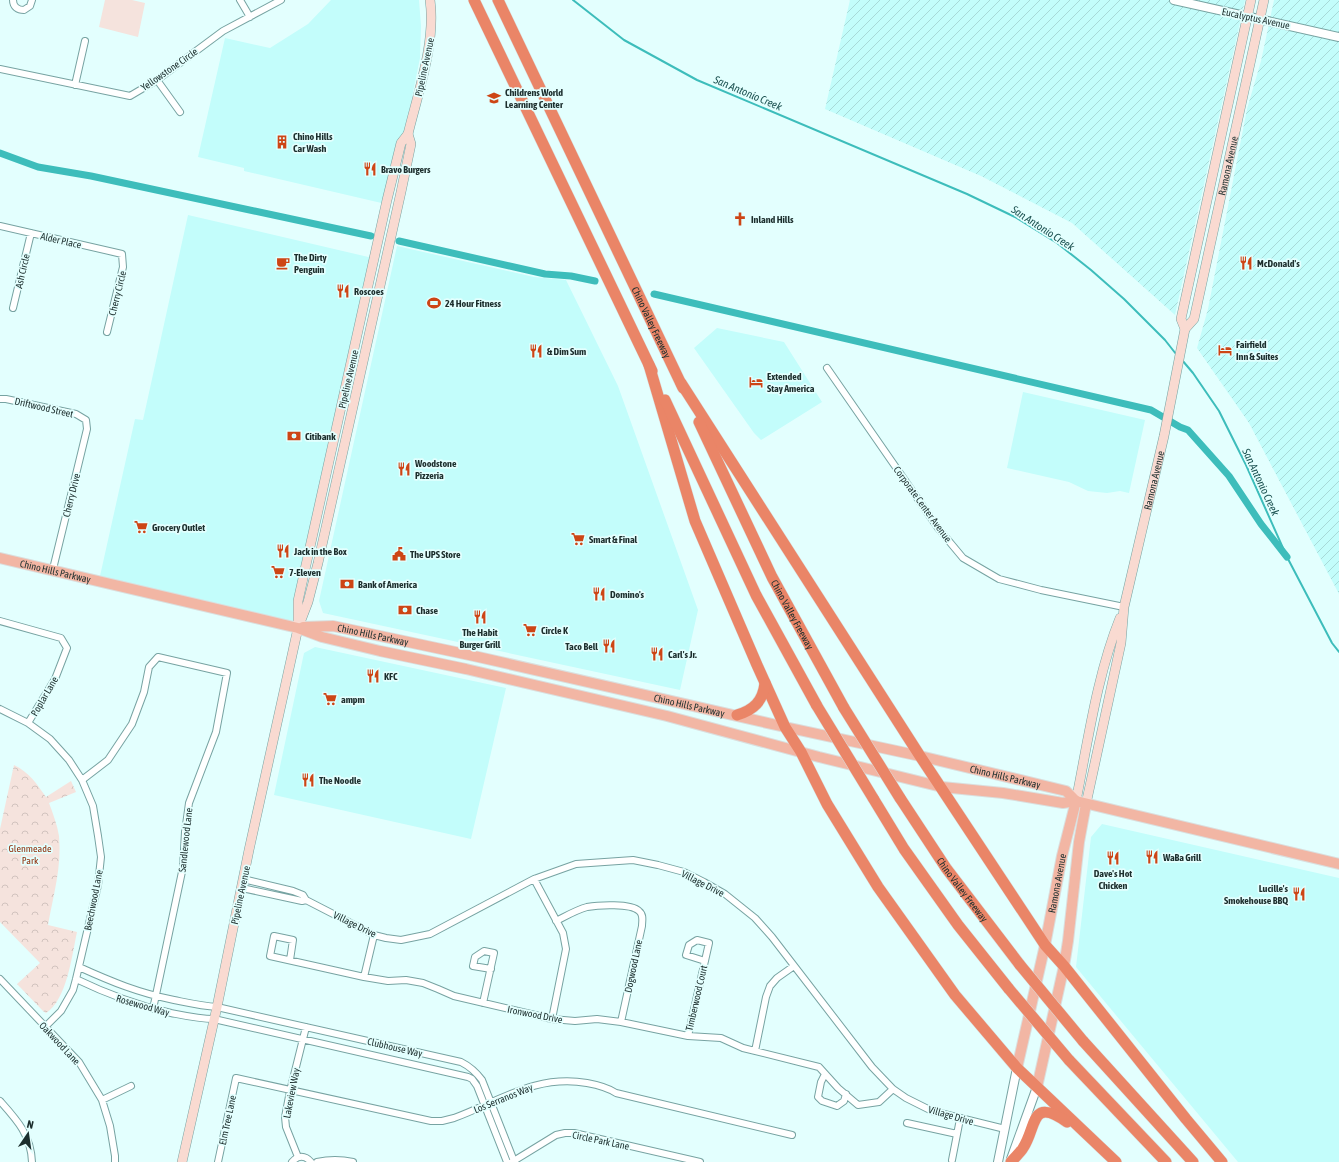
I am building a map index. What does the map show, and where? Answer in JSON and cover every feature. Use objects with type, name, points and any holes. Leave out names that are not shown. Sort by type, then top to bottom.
[{"type":"highway","name":"Chino Valley Freeway","points":[[498,0],[772,577],[844,708],[946,868],[1020,965],[1083,1041],[1193,1162]]},
{"type":"highway","points":[[476,3],[649,365],[756,595],[817,706],[908,856],[958,925],[1009,990],[1069,1060],[1166,1162]]},
{"type":"highway","points":[[649,365],[695,521],[785,727],[801,752],[827,804],[878,887],[955,995],[1017,1068],[1116,1162]]},
{"type":"highway","points":[[681,383],[920,756],[942,787],[1045,945],[1064,966],[1222,1162]]},
{"type":"highway","points":[[737,716],[747,712],[760,700],[764,692],[765,683]]},
{"type":"highway","points":[[1011,1162],[1024,1147],[1035,1118],[1042,1113],[1057,1115],[1092,1139]]},
{"type":"main road","name":"Pipeline Avenue","points":[[298,628],[298,601],[381,229],[401,143],[408,134],[422,79],[430,39],[432,14],[430,0]]},
{"type":"main road","name":"Ramona Avenue","points":[[1185,329],[1181,319],[1251,0]]},
{"type":"main road","name":"Ramona Avenue","points":[[1017,1068],[1045,945],[1062,856],[1076,801],[1096,705],[1111,641],[1124,607],[1170,411],[1185,329],[1194,319],[1264,0]]},
{"type":"main road","name":"Pipeline Avenue","points":[[182,1162],[217,1007],[242,884],[298,628],[308,602],[315,576],[411,144],[408,134]]},
{"type":"main road","points":[[1203,218],[1215,222]]},
{"type":"main road","name":"Chino Hills Parkway","points":[[0,558],[53,569],[298,628],[329,638],[667,716],[801,752],[942,787],[1003,793],[1063,803],[1076,801],[1339,864]]},
{"type":"main road","name":"Ramona Avenue","points":[[1037,1087],[1064,966],[1079,842],[1121,643],[1124,607]]},
{"type":"main road","name":"Chino Hills Parkway","points":[[298,628],[332,626],[474,656],[785,727],[920,756],[1066,791],[1076,801]]},
{"type":"street","points":[[13,0],[14,6],[17,9],[24,10],[30,6],[32,0]]},
{"type":"street","points":[[240,0],[250,17]]},
{"type":"street","name":"Yellowstone Circle","points":[[0,69],[130,96],[157,80],[222,31],[281,0]]},
{"type":"street","name":"Eucalyptus Avenue","points":[[1174,0],[1339,36]]},
{"type":"street","points":[[75,85],[85,41]]},
{"type":"street","points":[[157,80],[180,112]]},
{"type":"street","name":"Alder Place","points":[[0,226],[122,254]]},
{"type":"street","name":"Ash Circle","points":[[13,308],[31,233]]},
{"type":"street","name":"Cherry Circle","points":[[107,332],[123,267],[122,254]]},
{"type":"street","name":"Corporate Center Avenue","points":[[827,368],[938,528],[963,558],[999,579],[1041,590],[1124,607]]},
{"type":"street","name":"Driftwood Street","points":[[0,399],[76,414],[86,420]]},
{"type":"street","name":"Cherry Drive","points":[[53,569],[87,429],[86,420]]},
{"type":"street","name":"Poplar Lane","points":[[0,621],[62,638],[67,648],[55,679],[28,723]]},
{"type":"street","name":"Sandlewood Lane","points":[[82,780],[108,760],[132,724],[144,692],[149,667],[158,657],[227,673],[216,732],[189,803],[185,832],[183,867],[153,1009]]},
{"type":"street","name":"Beechwood Lane","points":[[0,708],[28,723],[50,739],[69,760],[82,780],[92,806],[101,857],[98,885],[73,990],[61,1011],[45,1027]]},
{"type":"street","name":"Village Drive","points":[[242,884],[270,886],[293,891],[303,895],[306,900],[374,935],[401,940],[430,934],[534,879],[576,864],[633,860],[684,872],[726,894],[755,918],[772,937],[872,1067],[893,1089],[932,1112],[1005,1129]]},
{"type":"street","points":[[534,879],[563,933],[566,949],[552,1019]]},
{"type":"street","name":"Village Drive","points":[[242,884],[268,894],[302,901],[306,900]]},
{"type":"street","points":[[268,894],[270,886]]},
{"type":"street","name":"Dogwood Lane","points":[[556,921],[588,907],[629,906],[639,911],[642,916],[642,926],[621,1022]]},
{"type":"street","points":[[364,977],[374,935]]},
{"type":"street","name":"Ironwood Drive","points":[[290,960],[293,940],[274,936],[270,956],[364,977],[388,981],[406,980],[423,984],[454,996],[552,1019],[575,1021],[597,1019],[621,1022],[688,1036],[721,1038],[743,1048],[819,1067],[838,1088],[858,1105],[879,1102],[893,1089]]},
{"type":"street","name":"Timberwood Court","points":[[688,1036],[705,961]]},
{"type":"street","points":[[755,1051],[766,997],[770,986],[777,978],[794,966]]},
{"type":"street","name":"Rosewood Way","points":[[79,967],[119,985],[156,996],[203,1006],[217,1007]]},
{"type":"street","points":[[483,1003],[491,970]]},
{"type":"street","name":"Oakwood Lane","points":[[0,979],[79,1062],[102,1100],[110,1126],[115,1156],[114,1162]]},
{"type":"street","name":"Rosewood Way","points":[[76,979],[116,998],[153,1009],[200,1019],[214,1019]]},
{"type":"street","name":"Clubhouse Way","points":[[217,1007],[461,1062],[470,1066],[482,1080],[492,1103],[513,1162]]},
{"type":"street","name":"Clubhouse Way","points":[[214,1019],[464,1075],[475,1082],[507,1162]]},
{"type":"street","name":"Lakeview Way","points":[[298,1157],[286,1127],[285,1117],[290,1090],[306,1027]]},
{"type":"street","name":"Ramona Avenue","points":[[998,1162],[1017,1068]]},
{"type":"street","points":[[825,1074],[821,1082],[818,1097],[822,1101],[837,1106],[844,1101],[846,1094]]},
{"type":"street","name":"Los Serranos Way","points":[[236,1078],[431,1121],[442,1121],[454,1118],[522,1089],[541,1083],[566,1080],[577,1081],[608,1088],[616,1093],[792,1135]]},
{"type":"street","name":"Elm Tree Lane","points":[[218,1162],[236,1078]]},
{"type":"street","points":[[102,1100],[131,1086]]},
{"type":"street","name":"Ramona Avenue","points":[[1011,1162],[1037,1087]]},
{"type":"street","points":[[0,1102],[17,1120],[26,1134],[30,1145],[32,1162]]},
{"type":"street","points":[[952,1160],[960,1119]]},
{"type":"street","points":[[907,1123],[957,1134]]},
{"type":"street","name":"Circle Park Lane","points":[[513,1162],[556,1135],[565,1133],[574,1133],[671,1159],[700,1162]]},
{"type":"street","points":[[292,1162],[298,1157],[304,1157],[311,1162]]},
{"type":"street","points":[[316,1162],[330,1159],[340,1159],[353,1162]]},
{"type":"shaded area","points":[[331,0],[419,0],[421,26],[420,58],[390,205],[244,171],[244,168],[198,157],[225,38],[270,48],[308,24]]},
{"type":"shaded area","points":[[850,0],[1245,0],[1175,315],[1072,223],[981,176],[825,109]]},
{"type":"shaded area","points":[[1274,0],[1339,0],[1339,594],[1249,423],[1197,348],[1208,309],[1247,109],[1261,61]]},
{"type":"shaded area","points":[[188,215],[377,259],[296,624],[100,576],[135,419],[143,420]]},
{"type":"shaded area","points":[[397,246],[534,277],[566,280],[618,386],[698,610],[680,690],[323,613],[319,601]]},
{"type":"shaded area","points":[[717,328],[784,342],[822,402],[761,440],[754,433],[694,348]]},
{"type":"shaded area","points":[[1023,392],[1145,420],[1129,493],[1120,491],[1107,493],[1088,491],[1069,482],[1007,468]]},
{"type":"shaded area","points":[[315,647],[506,688],[471,839],[274,795],[304,653]]},
{"type":"shaded area","points":[[1102,824],[1339,878],[1339,1162],[1238,1162],[1076,967],[1091,837]]},
{"type":"green space","points":[[105,0],[132,0],[145,3],[138,37],[99,27]]},
{"type":"green space","name":"Glenmeade Park","points":[[14,765],[29,775],[46,797],[71,781],[76,792],[49,803],[57,827],[60,848],[48,925],[77,932],[71,964],[64,988],[53,1007],[46,1013],[17,984],[40,963],[0,922],[0,829]]},
{"type":"waterway","name":"San Antonio Creek","points":[[573,0],[624,40],[697,80],[967,194],[1015,217],[1057,243],[1091,270],[1124,299],[1165,340],[1176,354]]},
{"type":"waterway","points":[[0,153],[38,167],[91,176],[371,236]]},
{"type":"waterway","points":[[399,241],[545,274],[571,276],[595,281]]},
{"type":"waterway","points":[[654,294],[1151,410],[1188,430],[1229,476],[1261,524],[1287,557]]},
{"type":"waterway","name":"San Antonio Creek","points":[[1182,360],[1193,373],[1219,411],[1246,465],[1287,557],[1332,643],[1339,652]]},
{"type":"place","name":"Childrens World Learning Center","points":[[494,98]]},
{"type":"place","name":"Chino Hills Car Wash","points":[[282,142]]},
{"type":"place","name":"Bravo Burgers","points":[[370,169]]},
{"type":"place","name":"Inland Hills","points":[[740,219]]},
{"type":"place","name":"The Dirty Penguin","points":[[283,263]]},
{"type":"place","name":"McDonald's","points":[[1246,263]]},
{"type":"place","name":"Roscoes","points":[[343,291]]},
{"type":"place","name":"24 Hour Fitness","points":[[434,303]]},
{"type":"place","name":"Fairfield Inn & Suites","points":[[1225,350]]},
{"type":"place","name":"& Dim Sum","points":[[536,351]]},
{"type":"place","name":"Extended Stay America","points":[[756,382]]},
{"type":"place","name":"Citibank","points":[[294,436]]},
{"type":"place","name":"Woodstone Pizzeria","points":[[404,469]]},
{"type":"place","name":"Grocery Outlet","points":[[141,527]]},
{"type":"place","name":"Smart & Final","points":[[578,539]]},
{"type":"place","name":"Jack in the Box","points":[[283,551]]},
{"type":"place","name":"The UPS Store","points":[[399,554]]},
{"type":"place","name":"7-Eleven","points":[[278,572]]},
{"type":"place","name":"Bank of America","points":[[347,584]]},
{"type":"place","name":"Domino's","points":[[599,594]]},
{"type":"place","name":"Chase","points":[[405,610]]},
{"type":"place","name":"The Habit Burger Grill","points":[[480,617]]},
{"type":"place","name":"Circle K","points":[[530,630]]},
{"type":"place","name":"Taco Bell","points":[[609,646]]},
{"type":"place","name":"Carl's Jr.","points":[[657,654]]},
{"type":"place","name":"KFC","points":[[373,676]]},
{"type":"place","name":"ampm","points":[[330,699]]},
{"type":"place","name":"The Noodle","points":[[308,780]]},
{"type":"place","name":"WaBa Grill","points":[[1152,857]]},
{"type":"place","name":"Dave's Hot Chicken","points":[[1113,858]]},
{"type":"place","name":"Lucille's Smokehouse BBQ","points":[[1299,894]]}]
